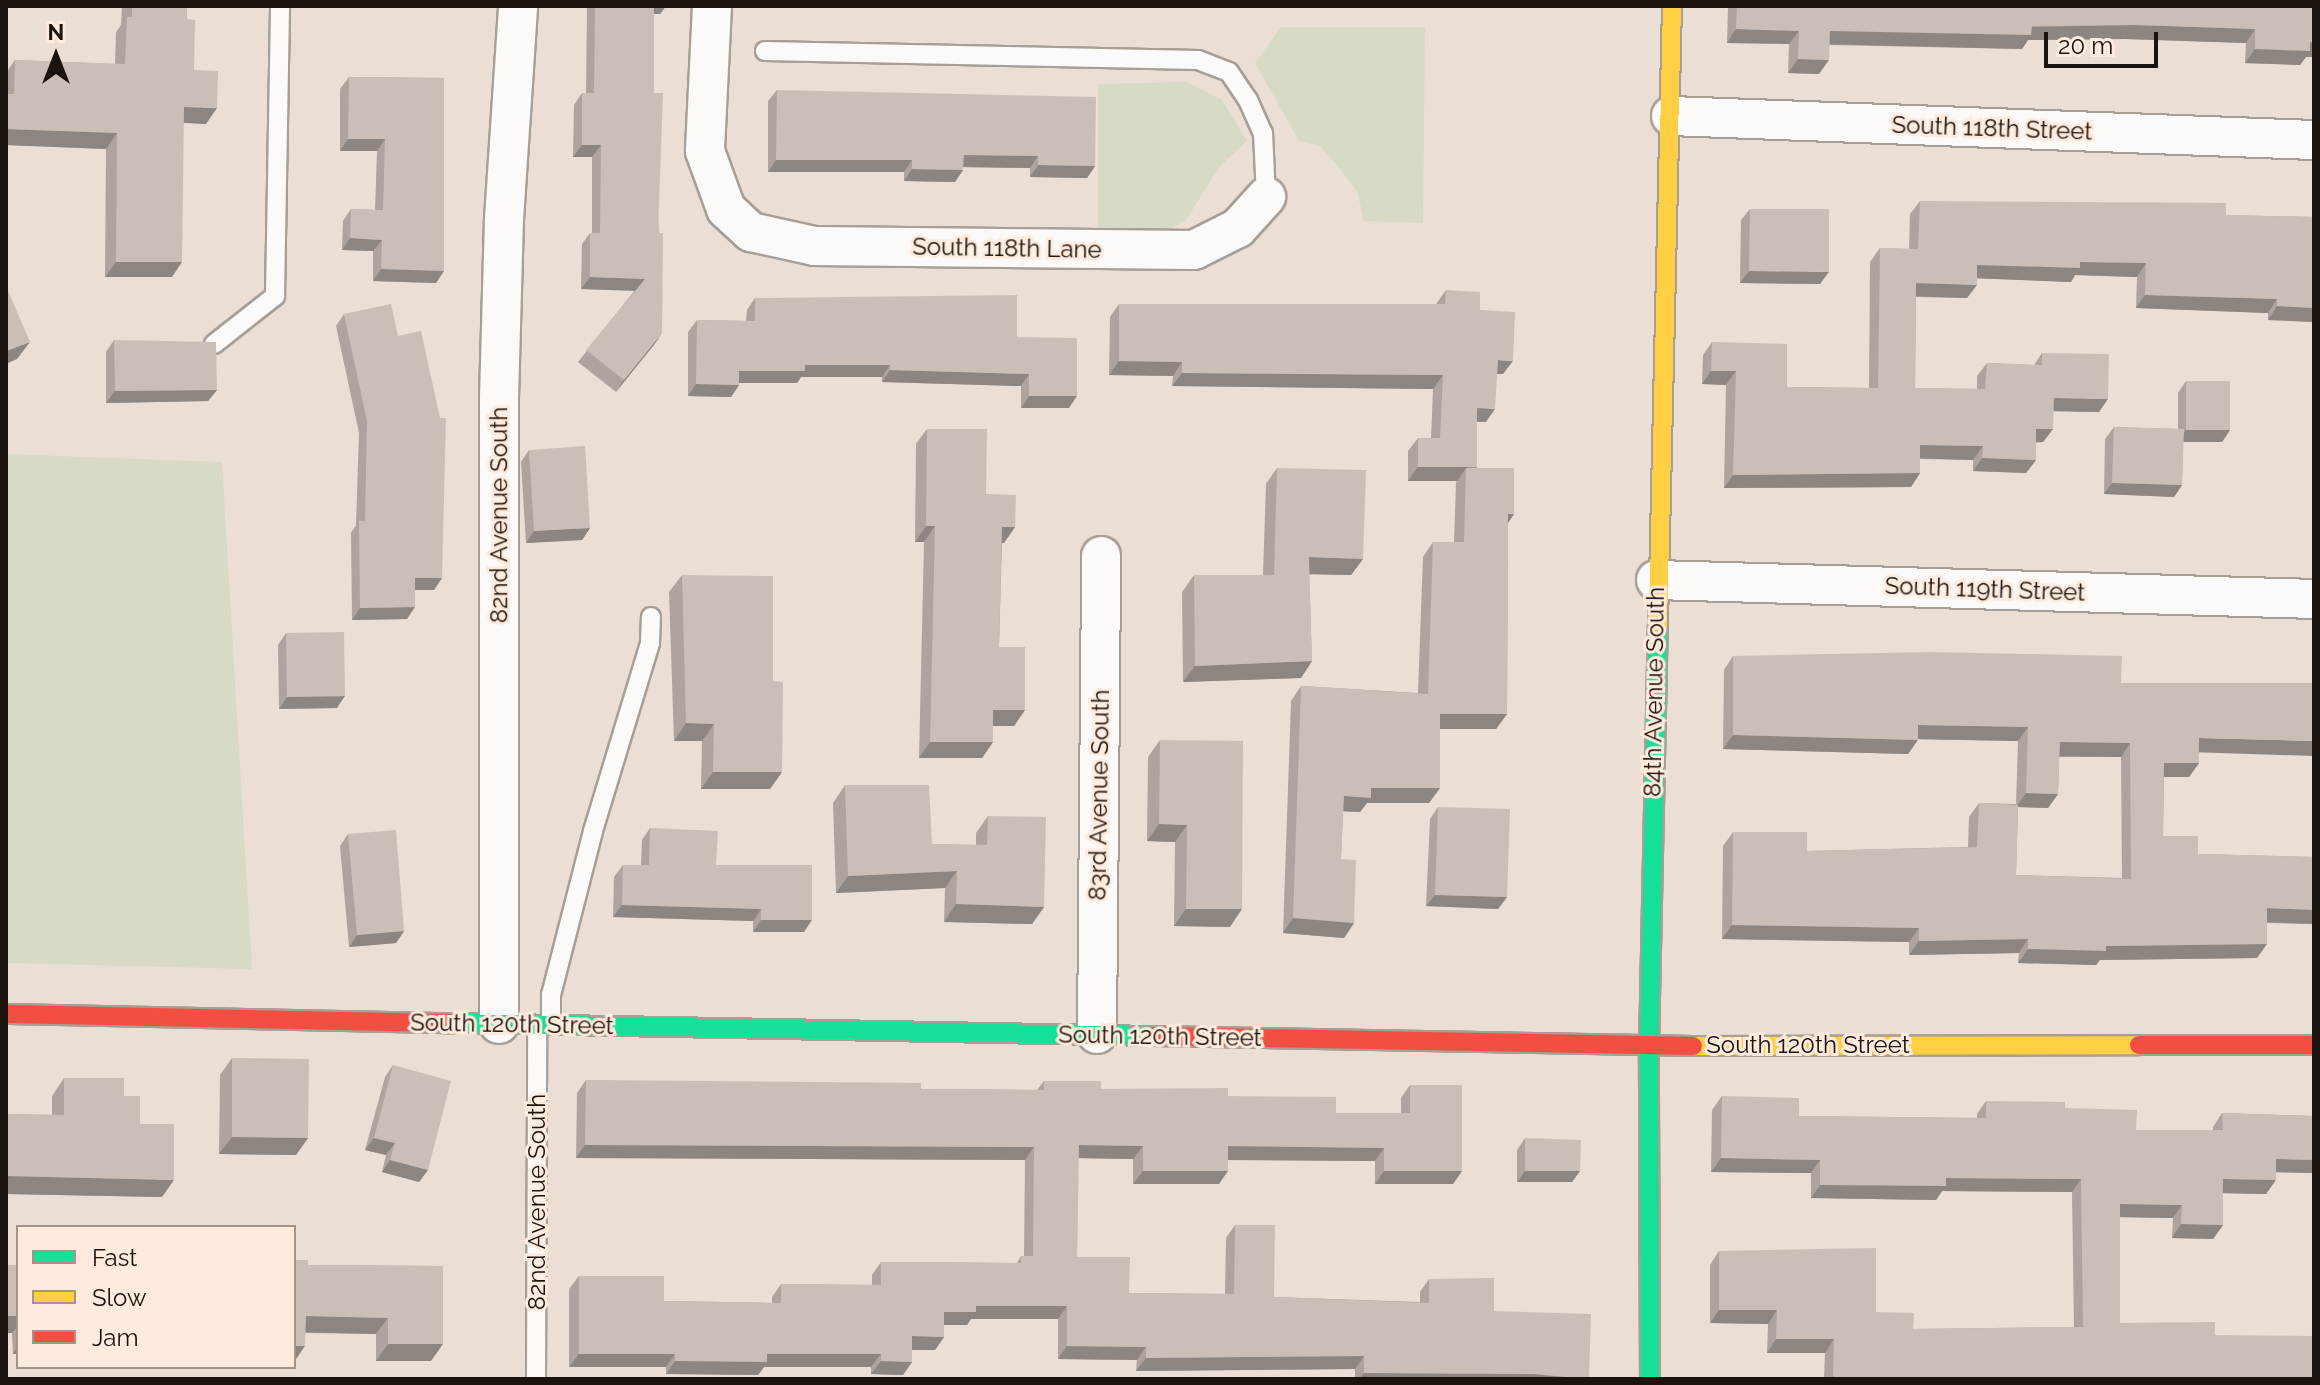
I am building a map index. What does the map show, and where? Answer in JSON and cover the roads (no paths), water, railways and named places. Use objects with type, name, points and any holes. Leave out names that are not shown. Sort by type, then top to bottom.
[{"type":"street","name":"82nd Avenue South","points":[[499,1024],[499,398],[504,219],[518,6]]},
{"type":"street","name":"South 118th Lane","points":[[712,6],[705,151],[714,188],[735,218],[751,232],[814,246],[1194,250],[1238,228],[1266,197]]},
{"type":"street","name":"84th Avenue South","points":[[1650,1379],[1649,1046],[1656,580],[1672,6]]},
{"type":"street","name":"South 118th Street","points":[[1671,116],[2314,140]]},
{"type":"street","name":"83rd Avenue South","points":[[1097,1034],[1101,556]]},
{"type":"street","name":"South 119th Street","points":[[1656,580],[2314,599]]},
{"type":"street","name":"South 120th Street","points":[[6,1014],[1649,1046],[2314,1045]]},
{"type":"lane","points":[[214,344],[275,296],[280,6]]},
{"type":"lane","points":[[765,51],[1198,60],[1229,72],[1248,100],[1263,133],[1266,197]]},
{"type":"lane","name":"82nd Avenue South","points":[[536,1379],[544,1025],[593,831],[650,643],[651,617]]}]
